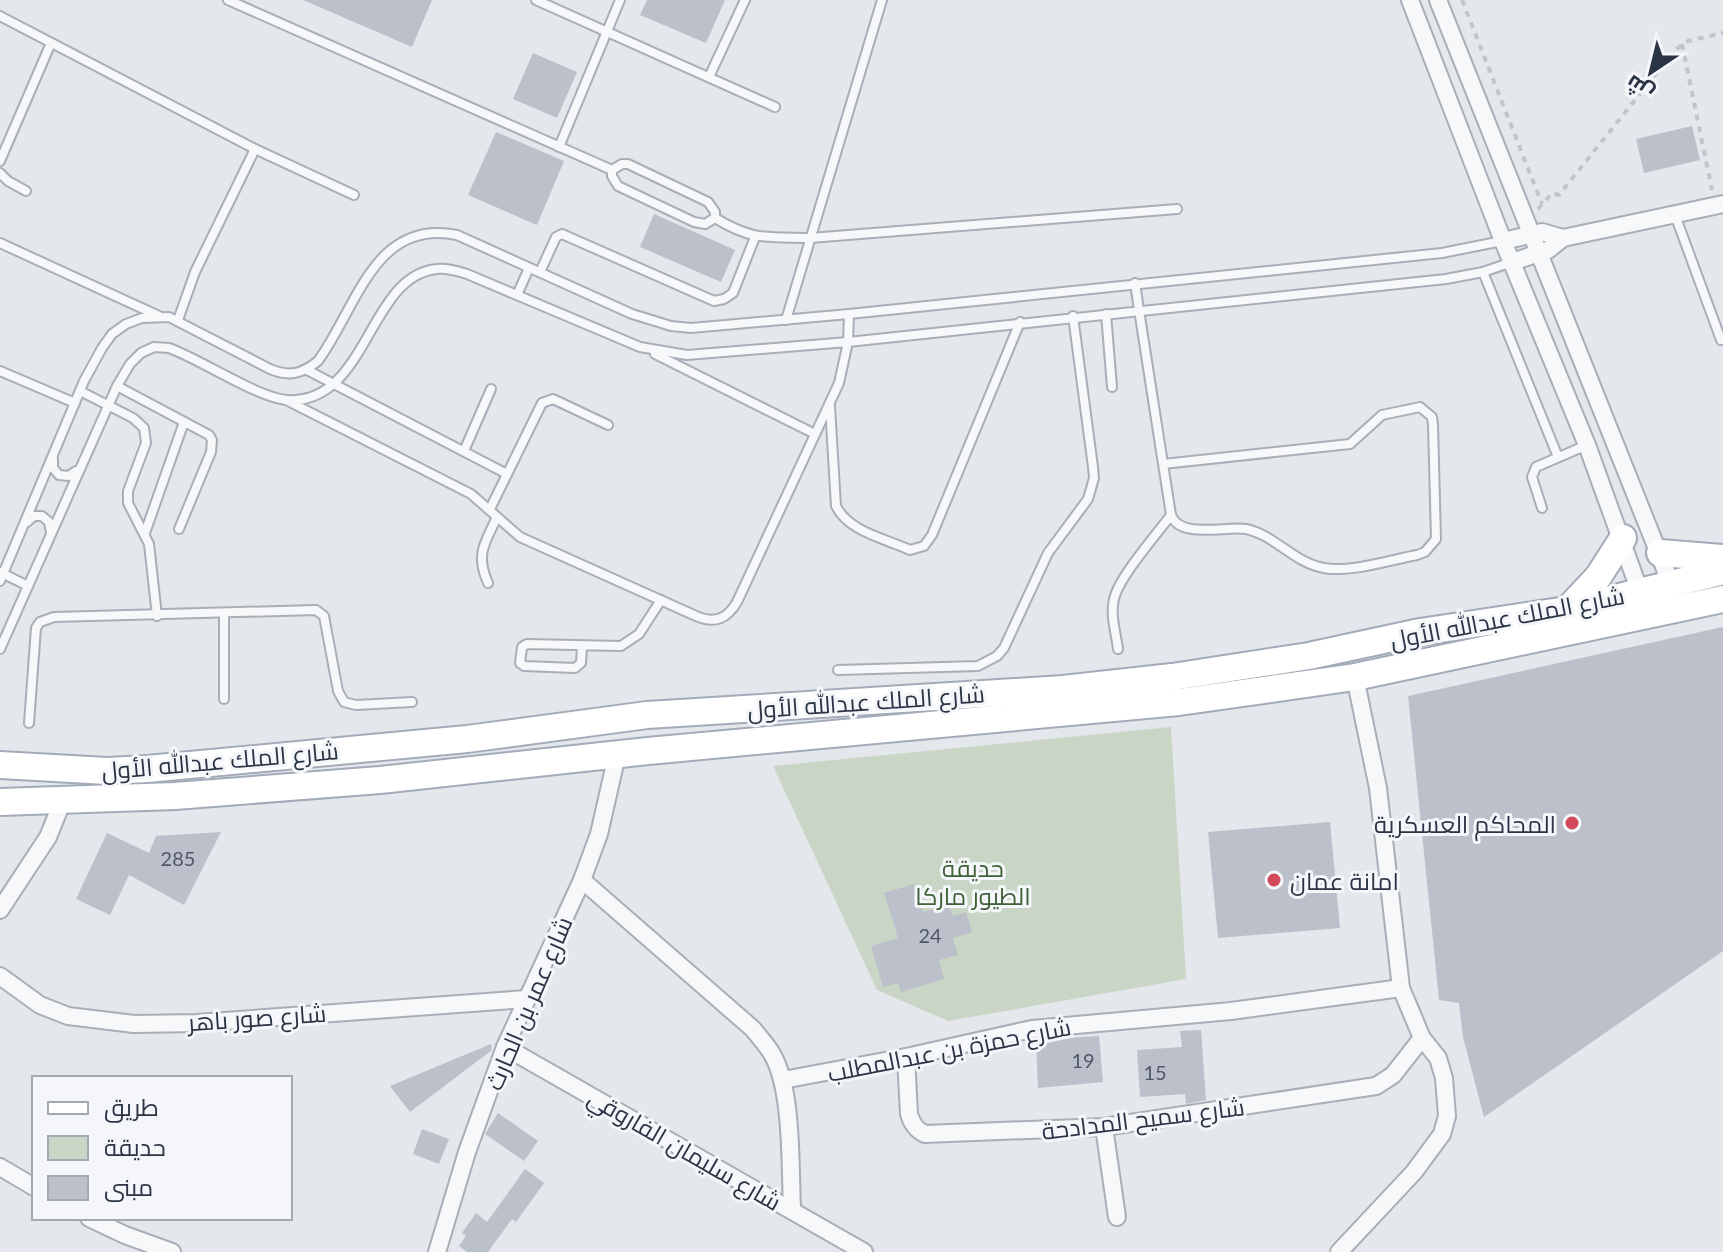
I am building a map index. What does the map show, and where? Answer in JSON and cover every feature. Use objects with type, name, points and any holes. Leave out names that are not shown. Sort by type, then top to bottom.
[{"type":"main road","points":[[1567,610],[1598,577],[1623,538]]},
{"type":"main road","points":[[1660,553],[1723,558]]},
{"type":"main road","name":"شارع الملك عبدالله الأول","points":[[0,802],[175,796],[380,780],[1242,694],[1355,677],[1676,596],[1723,571]]},
{"type":"main road","name":"شارع الملك عبدالله الأول","points":[[1676,596],[1723,599]]},
{"type":"main road","name":"شارع الملك عبدالله الأول","points":[[0,765],[107,771],[147,769],[467,739],[647,715],[1106,685],[1254,666],[1420,632],[1567,610],[1644,603]]},
{"type":"street","points":[[1410,0],[1503,241],[1587,445],[1644,603]]},
{"type":"street","points":[[1438,0],[1676,596]]},
{"type":"street","points":[[1512,262],[1539,254],[1563,238],[1719,205]]},
{"type":"street","points":[[1503,241],[1528,228],[1563,238]]},
{"type":"street","points":[[1587,445],[1612,435]]},
{"type":"street","points":[[1339,1252],[1414,1172],[1442,1134],[1447,1116],[1444,1078],[1438,1058],[1422,1038],[1401,988],[1378,788],[1355,677]]},
{"type":"street","name":"شارع عمر بن الحارث","points":[[437,1252],[467,1152],[505,1047],[582,880],[599,834],[617,755]]},
{"type":"street","points":[[0,910],[48,837],[63,800]]},
{"type":"street","points":[[582,880],[753,1029],[773,1055],[783,1080],[792,1209]]},
{"type":"street","name":"شارع صور باهر","points":[[0,976],[40,1005],[68,1016],[134,1024],[197,1023],[526,999]]},
{"type":"street","name":"شارع حمزة بن عبدالمطلب","points":[[783,1080],[1032,1029],[1231,1011],[1401,988]]},
{"type":"street","name":"شارع سميح المدادحة","points":[[906,1057],[909,1114],[915,1128],[925,1134],[1104,1127],[1376,1086],[1393,1075],[1422,1038]]},
{"type":"street","name":"شارع سليمان الفاروقي","points":[[505,1047],[864,1252]]},
{"type":"street","points":[[1104,1127],[1117,1217]]},
{"type":"street","points":[[0,1167],[32,1186]]},
{"type":"street","points":[[93,1220],[172,1252]]},
{"type":"lane","points":[[228,0],[612,170]]},
{"type":"lane","points":[[536,0],[775,107]]},
{"type":"lane","points":[[559,147],[620,0]]},
{"type":"lane","points":[[709,77],[745,0]]},
{"type":"lane","points":[[786,320],[882,0]]},
{"type":"lane","points":[[0,16],[255,149],[354,195]]},
{"type":"lane","points":[[0,161],[51,43]]},
{"type":"lane","points":[[178,320],[195,272],[255,149]]},
{"type":"lane","points":[[612,170],[622,164],[633,167],[708,202],[715,212],[715,218]]},
{"type":"lane","points":[[612,170],[614,182],[624,189],[694,222],[705,224],[715,218]]},
{"type":"lane","points":[[0,173],[26,191]]},
{"type":"lane","points":[[715,218],[740,233],[755,237],[810,238],[1177,209]]},
{"type":"lane","points":[[1675,215],[1721,340]]},
{"type":"lane","points":[[0,243],[159,316],[178,320],[282,374],[295,374],[307,370],[327,349],[373,268],[385,253],[401,241],[438,231],[540,272],[632,314],[671,326],[691,328],[1442,253],[1503,241]]},
{"type":"lane","points":[[540,272],[556,237],[562,234],[714,301],[733,293],[755,237]]},
{"type":"lane","points":[[640,347],[687,355],[848,342],[1446,279],[1483,272],[1512,262]]},
{"type":"lane","points":[[286,400],[303,399],[333,383],[359,353],[397,291],[408,280],[437,268],[451,269],[640,347],[815,434]]},
{"type":"lane","points":[[517,295],[529,268]]},
{"type":"lane","points":[[1483,272],[1558,457]]},
{"type":"lane","points":[[1135,283],[1139,310],[1163,464],[1171,515],[1181,528],[1237,528],[1259,533],[1302,560],[1322,568],[1345,568],[1425,552],[1436,539],[1432,417],[1420,407],[1382,415],[1350,444],[1163,464]]},
{"type":"lane","points":[[0,649],[117,386],[130,364],[141,353],[154,347],[169,348],[267,395],[286,400],[471,494],[520,537],[706,620],[725,617],[731,611],[830,403],[842,373],[849,314]]},
{"type":"lane","points":[[1106,314],[1112,387]]},
{"type":"lane","points":[[28,586],[1,575],[93,363],[112,334],[142,318],[159,316]]},
{"type":"lane","points":[[838,670],[978,666],[997,656],[1004,648],[1041,566],[1056,541],[1083,508],[1092,489],[1093,467],[1073,316]]},
{"type":"lane","points":[[830,403],[836,506],[841,515],[849,523],[910,550],[924,546],[932,535],[1020,322]]},
{"type":"lane","points":[[307,370],[507,474]]},
{"type":"lane","points":[[0,371],[75,403]]},
{"type":"lane","points":[[117,386],[209,435],[213,446],[179,529]]},
{"type":"lane","points":[[464,451],[491,389]]},
{"type":"lane","points":[[80,391],[140,422],[146,435],[146,443],[128,491],[132,514],[145,533],[152,555],[157,616]]},
{"type":"lane","points":[[490,509],[539,408],[547,400],[553,399],[608,425]]},
{"type":"lane","points":[[145,533],[184,422]]},
{"type":"lane","points":[[1542,508],[1533,483],[1533,471],[1541,464],[1587,445]]},
{"type":"lane","points":[[54,454],[53,468],[59,475],[69,476],[80,468]]},
{"type":"lane","points":[[1118,649],[1114,596],[1171,515]]},
{"type":"lane","points":[[25,524],[34,516],[42,516],[49,522],[51,534]]},
{"type":"lane","points":[[488,583],[480,556],[497,517]]},
{"type":"lane","points":[[582,647],[581,663],[575,668],[524,666],[520,663],[522,647],[527,644],[611,647],[631,641],[661,600]]},
{"type":"lane","points":[[29,723],[36,628],[40,622],[54,617],[316,610],[326,621],[338,691],[344,702],[356,705],[412,702]]},
{"type":"lane","points":[[224,613],[224,699]]},
{"type":"path","points":[[1462,0],[1542,204]]},
{"type":"path","points":[[1528,228],[1542,204],[1552,193],[1559,195],[1682,44],[1723,33]]},
{"type":"path","points":[[1682,44],[1719,205]]},
{"type":"green space","name":"حديقة الطيور ماركا","points":[[1171,727],[1186,979],[948,1021],[877,990],[773,766]]},
{"type":"building","points":[[303,0],[432,0],[412,47]]},
{"type":"building","points":[[647,0],[725,0],[706,43],[640,15]]},
{"type":"building","points":[[533,53],[577,72],[557,118],[513,99]]},
{"type":"building","points":[[1692,126],[1700,160],[1644,173],[1636,139]]},
{"type":"building","points":[[496,132],[564,161],[537,225],[468,195]]},
{"type":"building","points":[[654,214],[735,250],[721,282],[640,247]]},
{"type":"building","name":"المحاكم العسكرية","points":[[1723,627],[1723,951],[1484,1117],[1463,1037],[1459,1003],[1439,1000],[1408,696]]},
{"type":"building","name":"امانة عمان","points":[[1330,822],[1340,928],[1218,938],[1208,832]]},
{"type":"building","points":[[221,832],[184,905],[129,875],[110,915],[76,899],[107,833],[149,853],[156,836]]},
{"type":"building","points":[[914,884],[923,912],[949,905],[953,916],[966,912],[972,932],[953,938],[958,955],[939,960],[944,979],[901,992],[898,983],[883,987],[871,946],[898,938],[884,893]]},
{"type":"building","points":[[1201,1030],[1206,1100],[1186,1104],[1185,1094],[1140,1097],[1137,1050],[1182,1047],[1180,1031]]},
{"type":"building","points":[[1099,1036],[1103,1082],[1038,1088],[1036,1040]]},
{"type":"building","points":[[491,1044],[492,1050],[410,1112],[390,1086]]},
{"type":"building","points":[[498,1113],[538,1141],[524,1161],[485,1134]]},
{"type":"building","points":[[422,1129],[449,1139],[439,1164],[413,1154]]},
{"type":"building","points":[[525,1169],[544,1183],[516,1222],[512,1219],[488,1252],[467,1252],[459,1246],[466,1236],[462,1233],[476,1213],[487,1222]]},
{"type":"place","name":"المحاكم العسكرية","points":[[1572,823]]},
{"type":"place","name":"امانة عمان","points":[[1274,880]]}]
